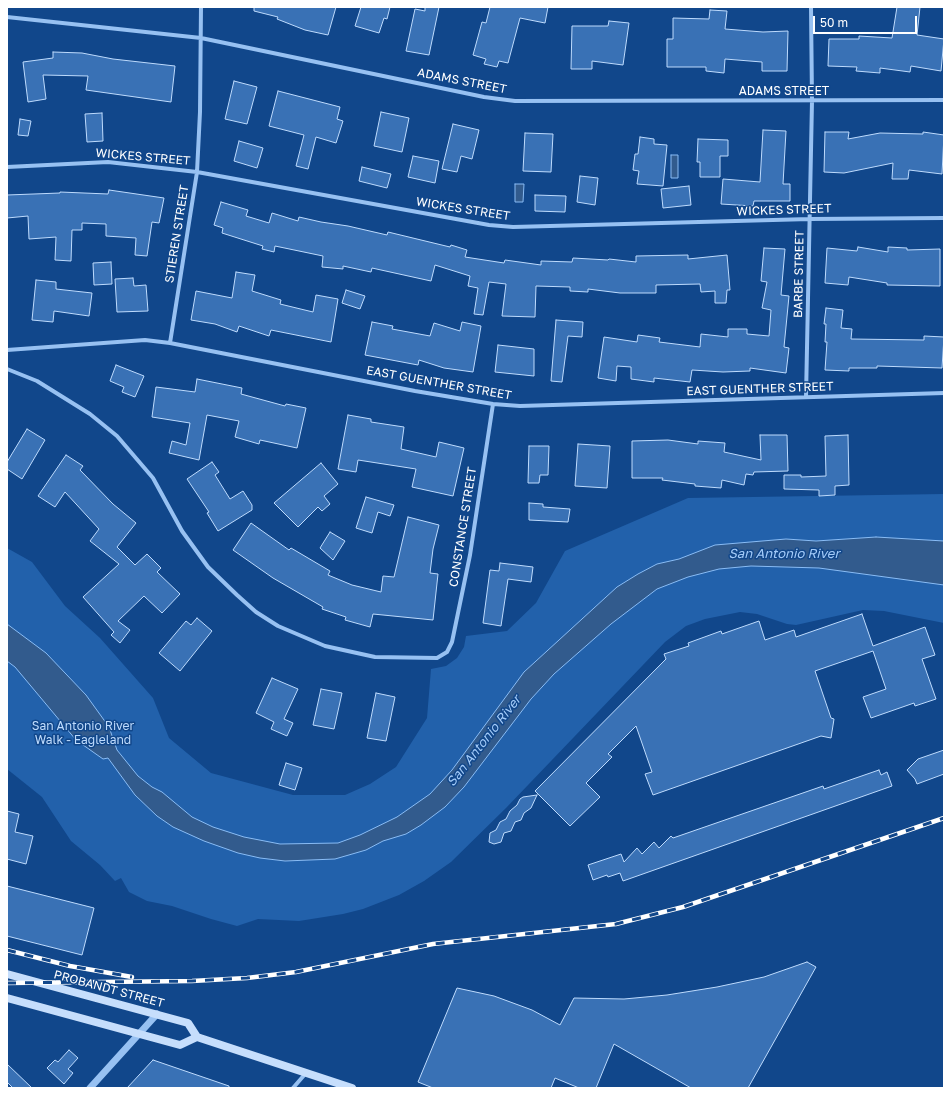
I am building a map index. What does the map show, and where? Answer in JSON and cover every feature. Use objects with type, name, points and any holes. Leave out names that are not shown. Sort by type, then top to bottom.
[{"type":"main road","name":"PROBANDT STREET","points":[[7,974],[188,1023],[197,1037]]},
{"type":"main road","points":[[7,998],[180,1045],[197,1037],[352,1088]]},
{"type":"street","name":"STIEREN STREET","points":[[170,343],[197,172],[200,112],[201,7]]},
{"type":"street","name":"BARBE STREET","points":[[806,397],[812,101],[811,7]]},
{"type":"street","name":"ADAMS STREET","points":[[7,16],[201,38],[484,97],[515,101],[944,100]]},
{"type":"street","name":"WICKES STREET","points":[[7,167],[108,162],[197,172],[490,225],[513,227],[810,219],[944,218]]},
{"type":"street","name":"EAST GUENTHER STREET","points":[[7,350],[131,340],[170,343],[493,404],[520,406],[944,393]]},
{"type":"street","name":"CONSTANCE STREET","points":[[7,369],[43,384],[90,414],[117,436],[153,478],[182,530],[208,567],[237,596],[256,612],[278,626],[325,646],[362,655],[423,659],[437,658],[447,652],[452,642],[470,555],[493,404]]},
{"type":"street","points":[[90,1088],[157,1014]]},
{"type":"street","points":[[293,1088],[306,1073]]},
{"type":"green space","name":"San Antonio River Walk - Eagleland","points":[[944,494],[944,623],[884,611],[863,610],[796,625],[787,624],[757,614],[740,612],[705,619],[686,626],[665,642],[506,808],[451,862],[424,881],[399,895],[363,909],[343,914],[299,921],[258,919],[237,926],[172,906],[147,901],[129,892],[121,878],[115,881],[100,865],[71,841],[42,797],[7,769],[7,548],[32,562],[65,606],[100,638],[153,698],[169,738],[211,773],[293,795],[345,795],[370,784],[396,767],[427,718],[431,669],[446,666],[457,658],[464,647],[466,636],[507,631],[536,603],[565,551],[688,498]]},
{"type":"water","points":[[671,155],[678,155],[678,178],[671,178]]},
{"type":"water","points":[[515,184],[524,184],[523,202],[515,202]]},
{"type":"water","name":"San Antonio River","points":[[876,537],[944,541],[944,585],[819,568],[751,566],[719,569],[688,577],[657,589],[611,624],[554,674],[531,699],[464,787],[445,807],[406,834],[383,841],[366,850],[335,859],[285,861],[260,858],[238,853],[204,841],[173,827],[157,816],[135,795],[108,758],[103,759],[76,740],[15,667],[7,661],[7,624],[46,653],[86,695],[109,727],[117,750],[138,776],[152,787],[162,792],[192,817],[213,827],[244,837],[280,844],[338,843],[360,835],[397,817],[430,794],[452,770],[524,672],[617,587],[638,574],[657,564],[679,559],[715,545],[786,539],[816,541]]},
{"type":"building","points":[[254,7],[336,7],[328,35],[305,30],[277,19],[278,17],[254,11]]},
{"type":"building","points":[[361,7],[390,7],[387,19],[384,18],[379,33],[355,26]]},
{"type":"building","points":[[425,7],[439,7],[429,55],[406,51],[415,9],[425,11]]},
{"type":"building","points":[[490,7],[548,7],[545,23],[520,18],[508,63],[499,61],[497,67],[484,64],[486,59],[473,55],[482,22],[486,23]]},
{"type":"building","points":[[897,7],[920,7],[917,35],[944,39],[941,71],[911,66],[910,72],[880,68],[880,73],[856,71],[857,67],[828,66],[829,39],[859,39],[859,36],[892,38]]},
{"type":"building","points":[[710,10],[727,11],[725,29],[763,32],[788,31],[787,71],[762,71],[762,62],[725,59],[724,73],[706,71],[706,67],[667,67],[667,39],[673,39],[673,18],[709,19]]},
{"type":"building","points":[[609,21],[629,23],[623,65],[592,61],[592,69],[571,69],[572,26],[608,26]]},
{"type":"building","points":[[53,52],[82,53],[113,59],[175,66],[171,102],[86,90],[88,76],[43,75],[46,99],[28,102],[23,62],[53,58]]},
{"type":"building","points":[[234,81],[257,87],[247,124],[225,119]]},
{"type":"building","points":[[278,91],[340,107],[337,119],[343,121],[336,143],[316,137],[308,169],[296,166],[304,135],[269,126]]},
{"type":"building","points":[[381,112],[409,118],[402,152],[374,146]]},
{"type":"building","points":[[102,113],[103,141],[87,142],[85,114]]},
{"type":"building","points":[[20,119],[31,121],[28,136],[18,135]]},
{"type":"building","points":[[453,124],[479,130],[472,159],[461,156],[457,172],[442,169]]},
{"type":"building","points":[[763,130],[786,131],[783,184],[790,184],[790,201],[754,201],[753,206],[721,204],[723,179],[760,182]]},
{"type":"building","points":[[825,132],[849,132],[848,139],[880,133],[923,134],[923,132],[944,135],[942,174],[909,170],[908,179],[892,179],[893,163],[844,173],[824,172]]},
{"type":"building","points":[[525,133],[553,134],[551,172],[523,171]]},
{"type":"building","points":[[640,137],[654,139],[654,144],[667,145],[663,186],[637,184],[639,171],[633,170],[635,154],[638,154]]},
{"type":"building","points":[[698,139],[728,140],[728,156],[720,156],[720,177],[700,177],[700,162],[697,162]]},
{"type":"building","points":[[239,141],[263,148],[257,168],[234,161]]},
{"type":"building","points":[[413,156],[439,161],[435,183],[408,177]]},
{"type":"building","points":[[362,167],[391,174],[387,188],[359,181]]},
{"type":"building","points":[[580,176],[598,178],[595,205],[577,202]]},
{"type":"building","points":[[689,186],[691,205],[663,208],[661,189]]},
{"type":"building","points":[[109,190],[164,198],[159,223],[152,222],[147,256],[135,255],[136,238],[106,236],[106,224],[82,223],[82,230],[72,230],[71,261],[55,260],[56,237],[29,239],[28,216],[7,218],[7,195],[60,192],[108,194]]},
{"type":"building","points":[[535,195],[566,196],[565,212],[535,211]]},
{"type":"building","points":[[221,202],[248,210],[246,216],[269,223],[272,213],[298,221],[299,217],[387,235],[388,232],[450,247],[451,245],[467,250],[465,257],[504,263],[505,260],[541,265],[541,261],[572,262],[573,258],[609,259],[636,262],[636,256],[688,255],[688,259],[727,255],[730,290],[727,290],[726,303],[715,303],[715,291],[701,292],[700,284],[656,285],[656,293],[620,293],[588,289],[588,292],[570,291],[570,287],[536,286],[535,317],[502,316],[506,284],[489,282],[483,315],[474,314],[478,288],[468,286],[470,276],[435,265],[431,281],[372,268],[371,272],[343,266],[343,269],[322,267],[323,256],[275,246],[274,252],[262,249],[263,246],[222,233],[223,228],[214,225]]},
{"type":"building","points":[[858,247],[888,252],[888,247],[907,248],[907,250],[940,249],[940,286],[887,285],[887,283],[849,277],[848,285],[825,283],[827,248],[857,251]]},
{"type":"building","points":[[764,248],[785,249],[781,295],[789,296],[784,347],[789,348],[786,373],[750,368],[750,371],[723,372],[692,370],[690,382],[654,378],[654,382],[631,379],[631,367],[617,366],[616,381],[598,378],[604,337],[637,342],[638,335],[660,338],[659,342],[700,347],[701,334],[728,337],[728,329],[747,329],[747,334],[769,336],[771,310],[762,308],[767,282],[761,281]]},
{"type":"building","points":[[111,262],[112,284],[94,285],[93,263]]},
{"type":"building","points":[[236,272],[255,275],[252,291],[281,300],[280,304],[313,312],[316,295],[338,299],[331,342],[271,330],[269,336],[239,326],[237,332],[215,324],[191,320],[196,291],[232,298]]},
{"type":"building","points":[[133,278],[134,286],[146,285],[148,311],[117,312],[115,279]]},
{"type":"building","points":[[36,280],[56,282],[56,289],[92,293],[89,316],[54,311],[53,322],[32,320]]},
{"type":"building","points":[[346,290],[365,296],[360,309],[342,303]]},
{"type":"building","points":[[826,308],[843,310],[841,328],[852,329],[851,339],[924,340],[924,336],[944,337],[942,368],[877,366],[877,368],[849,368],[849,371],[825,370],[827,342],[825,342],[826,324],[824,324]]},
{"type":"building","points":[[556,320],[583,322],[582,337],[568,336],[562,382],[551,381]]},
{"type":"building","points":[[372,322],[393,326],[392,329],[430,336],[434,323],[460,331],[462,322],[481,326],[473,372],[444,368],[419,360],[418,365],[365,355]]},
{"type":"building","points":[[498,345],[534,349],[534,376],[495,372]]},
{"type":"building","points":[[116,365],[144,376],[135,397],[122,392],[124,387],[110,381]]},
{"type":"building","points":[[197,379],[242,388],[241,394],[285,406],[286,404],[306,408],[297,448],[260,440],[259,444],[235,437],[239,421],[207,415],[199,460],[169,453],[172,441],[186,445],[190,423],[152,417],[156,387],[195,392]]},
{"type":"building","points":[[348,415],[371,419],[371,422],[404,427],[401,449],[436,457],[439,442],[464,448],[453,496],[412,487],[416,469],[358,460],[356,472],[338,469]]},
{"type":"building","points":[[27,429],[45,440],[22,479],[7,469],[7,462]]},
{"type":"building","points":[[760,435],[787,435],[788,471],[754,472],[753,475],[746,474],[744,485],[722,480],[721,488],[695,486],[695,484],[662,480],[663,478],[632,478],[632,441],[668,440],[698,444],[698,441],[725,443],[724,452],[761,460]]},
{"type":"building","points":[[848,435],[849,485],[835,486],[835,495],[819,496],[819,490],[784,489],[784,475],[801,475],[801,477],[826,476],[825,436]]},
{"type":"building","points":[[578,444],[610,446],[607,488],[575,486]]},
{"type":"building","points":[[529,446],[549,446],[548,475],[540,475],[539,483],[528,483]]},
{"type":"building","points":[[66,455],[83,466],[80,470],[113,504],[136,523],[117,547],[135,565],[147,554],[161,568],[157,572],[180,594],[162,613],[144,596],[118,621],[130,630],[120,643],[111,635],[114,632],[83,597],[119,564],[90,541],[99,529],[65,492],[55,507],[38,496]]},
{"type":"building","points":[[212,462],[219,472],[215,475],[230,499],[243,491],[252,505],[252,510],[218,531],[207,513],[209,512],[187,479]]},
{"type":"building","points":[[321,463],[338,484],[324,496],[330,504],[322,511],[318,507],[298,527],[274,503]]},
{"type":"building","points":[[366,497],[394,505],[390,516],[378,512],[372,533],[356,528]]},
{"type":"building","points":[[529,503],[543,504],[543,507],[570,509],[568,522],[529,520]]},
{"type":"building","points":[[408,517],[439,525],[433,549],[430,573],[438,574],[433,620],[373,614],[370,627],[345,620],[346,617],[322,609],[323,607],[273,578],[233,550],[251,523],[289,550],[291,548],[330,571],[328,575],[352,585],[381,592],[383,576],[394,577]]},
{"type":"building","points":[[330,532],[345,541],[333,560],[320,548]]},
{"type":"building","points":[[500,563],[533,567],[531,582],[508,579],[501,626],[483,623],[490,570],[499,571]]},
{"type":"building","points":[[862,614],[873,646],[925,627],[935,655],[922,659],[936,699],[915,706],[914,703],[871,718],[863,697],[886,689],[873,651],[815,671],[831,718],[834,719],[831,738],[821,736],[653,795],[645,774],[652,772],[636,726],[608,754],[612,757],[586,783],[600,797],[570,826],[535,791],[666,659],[664,654],[689,646],[688,643],[721,631],[722,634],[759,621],[765,640],[794,630],[796,637]]},
{"type":"building","points":[[197,618],[212,631],[180,671],[159,653],[186,621],[191,625]]},
{"type":"building","points":[[272,678],[298,689],[284,719],[293,723],[287,736],[271,729],[274,722],[256,713]]},
{"type":"building","points":[[321,689],[342,693],[334,729],[313,725]]},
{"type":"building","points":[[376,693],[395,697],[386,741],[367,738]]},
{"type":"building","points":[[944,750],[944,774],[917,784],[915,779],[907,770],[918,759]]},
{"type":"building","points":[[286,763],[302,768],[295,790],[279,785]]},
{"type":"building","points":[[879,770],[881,775],[887,772],[892,786],[623,881],[620,873],[608,877],[607,875],[593,880],[588,865],[621,854],[624,862],[637,848],[642,854],[654,842],[659,848],[671,836],[673,838],[823,786],[824,789]]},
{"type":"building","points":[[537,795],[531,808],[524,813],[521,820],[515,822],[511,831],[504,833],[501,842],[494,844],[489,842],[490,833],[496,830],[500,822],[506,819],[510,811],[517,805],[520,799],[523,797]]},
{"type":"building","points":[[7,811],[19,814],[15,832],[33,836],[26,864],[7,859]]},
{"type":"building","points":[[7,886],[94,908],[82,955],[7,936]]},
{"type":"building","points":[[807,962],[816,967],[748,1088],[691,1088],[614,1044],[596,1088],[579,1088],[555,1078],[551,1088],[433,1088],[418,1082],[457,988],[494,996],[532,1010],[560,1025],[574,998],[624,999],[667,995],[717,987],[764,977]]},
{"type":"building","points":[[69,1050],[78,1058],[68,1069],[73,1073],[64,1084],[47,1068],[55,1060],[58,1062]]},
{"type":"building","points":[[153,1060],[229,1086],[229,1088],[127,1088]]},
{"type":"building","points":[[7,1064],[32,1088],[13,1088],[7,1082]]},
{"type":"railway","points":[[7,983],[192,981],[247,978],[296,972],[433,944],[616,924],[683,907],[944,818]]},
{"type":"railway","points":[[7,950],[70,966],[132,977]]}]
